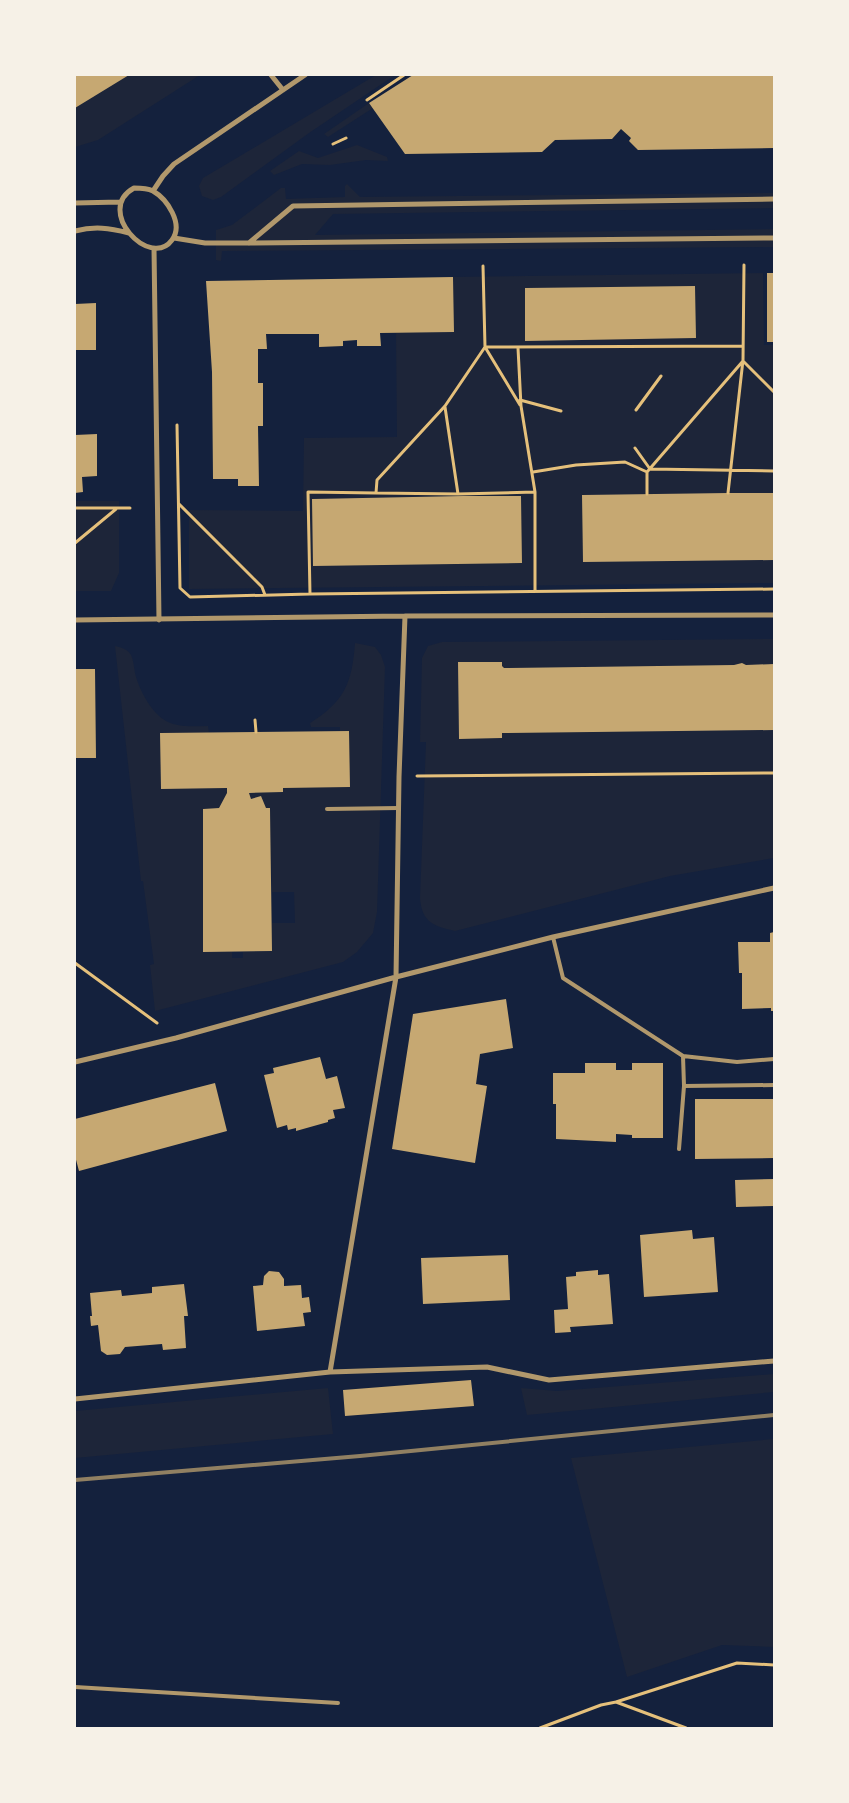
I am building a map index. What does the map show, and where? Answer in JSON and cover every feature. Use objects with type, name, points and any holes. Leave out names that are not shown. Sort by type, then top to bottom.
[{"type":"street","points":[[271,75],[283,90]]},
{"type":"street","points":[[153,191],[174,164],[305,75]]},
{"type":"street","points":[[134,188],[153,191],[173,213],[177,227],[174,238],[167,246],[161,248],[154,248],[139,242],[129,233],[120,215],[120,202],[124,195],[134,188]]},
{"type":"street","points":[[249,243],[293,206],[774,199]]},
{"type":"street","points":[[75,202],[120,202]]},
{"type":"street","points":[[75,230],[92,227],[111,228],[129,233]]},
{"type":"street","points":[[174,238],[205,243],[774,238]]},
{"type":"street","points":[[154,248],[159,620]]},
{"type":"street","points":[[75,620],[404,616],[774,615]]},
{"type":"street","points":[[330,1372],[396,977],[398,808],[404,616]]},
{"type":"street","points":[[75,1062],[176,1038],[553,936],[774,888]]},
{"type":"street","points":[[75,1399],[330,1372],[487,1367],[549,1380],[774,1361]]},
{"type":"lane","points":[[327,809],[398,808]]},
{"type":"lane","points":[[553,936],[562,978],[683,1056],[737,1062],[774,1059]]},
{"type":"lane","points":[[679,1149],[684,1086],[683,1056]]},
{"type":"lane","points":[[684,1086],[774,1085]]},
{"type":"lane","points":[[75,1687],[338,1702]]},
{"type":"path","points":[[367,100],[404,75]]},
{"type":"path","points":[[333,144],[346,138]]},
{"type":"path","points":[[728,493],[743,360],[744,265]]},
{"type":"path","points":[[483,266],[485,347],[521,406]]},
{"type":"path","points":[[485,347],[743,346]]},
{"type":"path","points":[[376,493],[377,480],[445,406],[485,347]]},
{"type":"path","points":[[518,348],[520,400],[535,492],[536,591]]},
{"type":"path","points":[[743,360],[774,392]]},
{"type":"path","points":[[648,470],[743,360]]},
{"type":"path","points":[[636,410],[661,376]]},
{"type":"path","points":[[520,400],[561,411]]},
{"type":"path","points":[[445,406],[458,494]]},
{"type":"path","points":[[177,417],[180,588],[190,597],[774,589]]},
{"type":"path","points":[[635,448],[648,470],[647,494]]},
{"type":"path","points":[[532,472],[576,465],[625,462],[648,470],[774,471]]},
{"type":"path","points":[[310,594],[308,492],[458,494],[535,492]]},
{"type":"path","points":[[179,504],[262,587],[265,595]]},
{"type":"path","points":[[75,508],[130,508]]},
{"type":"path","points":[[75,543],[117,508]]},
{"type":"path","points":[[255,720],[256,732]]},
{"type":"path","points":[[399,777],[774,773]]},
{"type":"path","points":[[75,963],[176,1038]]},
{"type":"path","points":[[540,1728],[601,1705],[616,1702],[736,1663],[774,1665]]},
{"type":"path","points":[[616,1702],[686,1728]]},
{"type":"shaded area","points":[[129,75],[200,75],[98,140],[75,147],[75,108]]},
{"type":"shaded area","points":[[376,75],[395,75],[309,133],[221,197],[213,200],[202,196],[199,186],[203,178]]},
{"type":"shaded area","points":[[369,103],[373,108],[328,137],[324,134]]},
{"type":"shaded area","points":[[357,145],[387,157],[388,161],[366,160],[330,165],[302,164],[274,175],[270,171],[299,151],[318,158]]},
{"type":"shaded area","points":[[347,184],[360,197],[774,193],[774,208],[333,214],[315,235],[774,229],[774,247],[222,251],[221,261],[216,260],[216,230],[232,225],[281,188],[285,188],[286,199],[345,197],[345,186]]},
{"type":"shaded area","points":[[763,273],[764,345],[774,345],[774,493],[582,495],[583,562],[774,560],[774,583],[189,589],[189,510],[303,511],[304,438],[397,437],[396,333],[454,332],[453,277]],"holes":[[[695,287],[696,338],[525,340],[525,288]],[[521,496],[522,563],[313,566],[312,499]]]},
{"type":"shaded area","points":[[75,501],[119,501],[119,573],[111,591],[75,591]]},
{"type":"shaded area","points":[[774,639],[774,664],[502,668],[501,662],[458,662],[459,739],[502,738],[502,733],[774,730],[774,858],[670,876],[455,931],[435,925],[426,918],[420,898],[426,742],[420,742],[422,658],[428,646],[442,642]]},
{"type":"shaded area","points":[[355,643],[375,647],[381,655],[385,667],[377,912],[373,933],[357,952],[343,962],[155,1011],[150,965],[154,964],[143,881],[141,881],[115,646],[130,653],[141,690],[156,713],[166,721],[176,725],[208,726],[209,733],[160,733],[161,789],[227,788],[227,793],[219,808],[203,809],[203,952],[232,952],[232,958],[243,958],[243,952],[272,951],[272,923],[295,923],[294,892],[272,892],[270,808],[266,808],[261,796],[251,799],[249,793],[283,792],[283,788],[340,732],[340,727],[311,727],[310,723],[339,699],[349,680]]},
{"type":"shaded area","points":[[774,1374],[774,1392],[527,1415],[521,1388],[557,1391]]},
{"type":"shaded area","points":[[328,1388],[333,1434],[75,1458],[75,1411]]},
{"type":"shaded area","points":[[774,1439],[774,1647],[722,1645],[627,1677],[571,1458]]},
{"type":"building","points":[[75,75],[129,75],[75,108]]},
{"type":"building","points":[[413,75],[774,75],[774,148],[638,150],[629,141],[631,138],[621,129],[612,139],[555,140],[542,152],[405,154],[369,103]]},
{"type":"building","points":[[767,273],[774,273],[774,342],[767,342]]},
{"type":"building","points":[[453,277],[454,332],[380,333],[381,346],[357,346],[357,340],[343,341],[343,346],[319,347],[319,334],[266,334],[267,349],[258,349],[258,383],[263,383],[263,426],[258,426],[259,486],[238,486],[238,479],[213,479],[212,372],[206,281]]},
{"type":"building","points":[[695,286],[696,338],[525,341],[525,288]]},
{"type":"building","points":[[96,303],[96,350],[75,350],[75,304]]},
{"type":"building","points":[[97,434],[97,476],[82,477],[83,492],[75,493],[75,435]]},
{"type":"building","points":[[774,493],[774,560],[583,562],[582,495]]},
{"type":"building","points":[[521,496],[522,563],[313,566],[312,499]]},
{"type":"building","points":[[458,662],[502,662],[504,668],[774,664],[774,730],[502,733],[502,738],[459,739]]},
{"type":"building","points":[[75,669],[95,669],[96,758],[75,758]]},
{"type":"building","points":[[349,731],[350,787],[283,788],[283,792],[249,793],[251,799],[261,796],[266,808],[270,808],[272,951],[203,952],[203,809],[219,808],[227,793],[227,788],[161,789],[160,733]]},
{"type":"building","points":[[774,932],[774,1011],[771,1011],[771,1008],[742,1009],[742,973],[739,973],[738,942],[770,942],[770,933]]},
{"type":"building","points":[[506,999],[513,1048],[480,1054],[476,1084],[487,1086],[475,1163],[392,1149],[413,1014]]},
{"type":"building","points":[[320,1057],[326,1079],[337,1076],[345,1108],[333,1110],[335,1118],[328,1120],[328,1122],[296,1131],[296,1128],[288,1130],[287,1125],[277,1128],[264,1075],[274,1073],[273,1068]]},
{"type":"building","points":[[585,1063],[616,1063],[616,1070],[632,1070],[632,1063],[663,1063],[663,1138],[632,1138],[632,1135],[616,1134],[616,1142],[556,1139],[556,1104],[553,1104],[553,1073],[585,1073]]},
{"type":"building","points":[[215,1083],[227,1131],[79,1171],[75,1156],[75,1119]]},
{"type":"building","points":[[695,1099],[774,1099],[774,1158],[695,1159]]},
{"type":"building","points":[[774,1179],[774,1206],[736,1207],[735,1180]]},
{"type":"building","points":[[692,1230],[693,1239],[714,1237],[718,1292],[644,1297],[640,1235]]},
{"type":"building","points":[[508,1255],[510,1300],[423,1304],[421,1258]]},
{"type":"building","points":[[598,1270],[598,1275],[609,1274],[613,1324],[570,1327],[571,1332],[555,1333],[554,1310],[568,1309],[566,1277],[576,1276],[576,1272]]},
{"type":"building","points":[[269,1271],[279,1272],[284,1279],[284,1286],[301,1285],[302,1298],[309,1297],[311,1312],[303,1313],[305,1326],[257,1331],[253,1286],[263,1285],[264,1276]]},
{"type":"building","points":[[184,1284],[188,1316],[184,1316],[186,1348],[163,1350],[162,1344],[125,1347],[120,1354],[107,1355],[101,1351],[98,1325],[91,1326],[90,1293],[121,1290],[122,1296],[152,1293],[152,1287]]},
{"type":"building","points":[[471,1380],[474,1406],[345,1416],[343,1390]]},
{"type":"railway","points":[[75,1480],[360,1456],[774,1415]]}]
